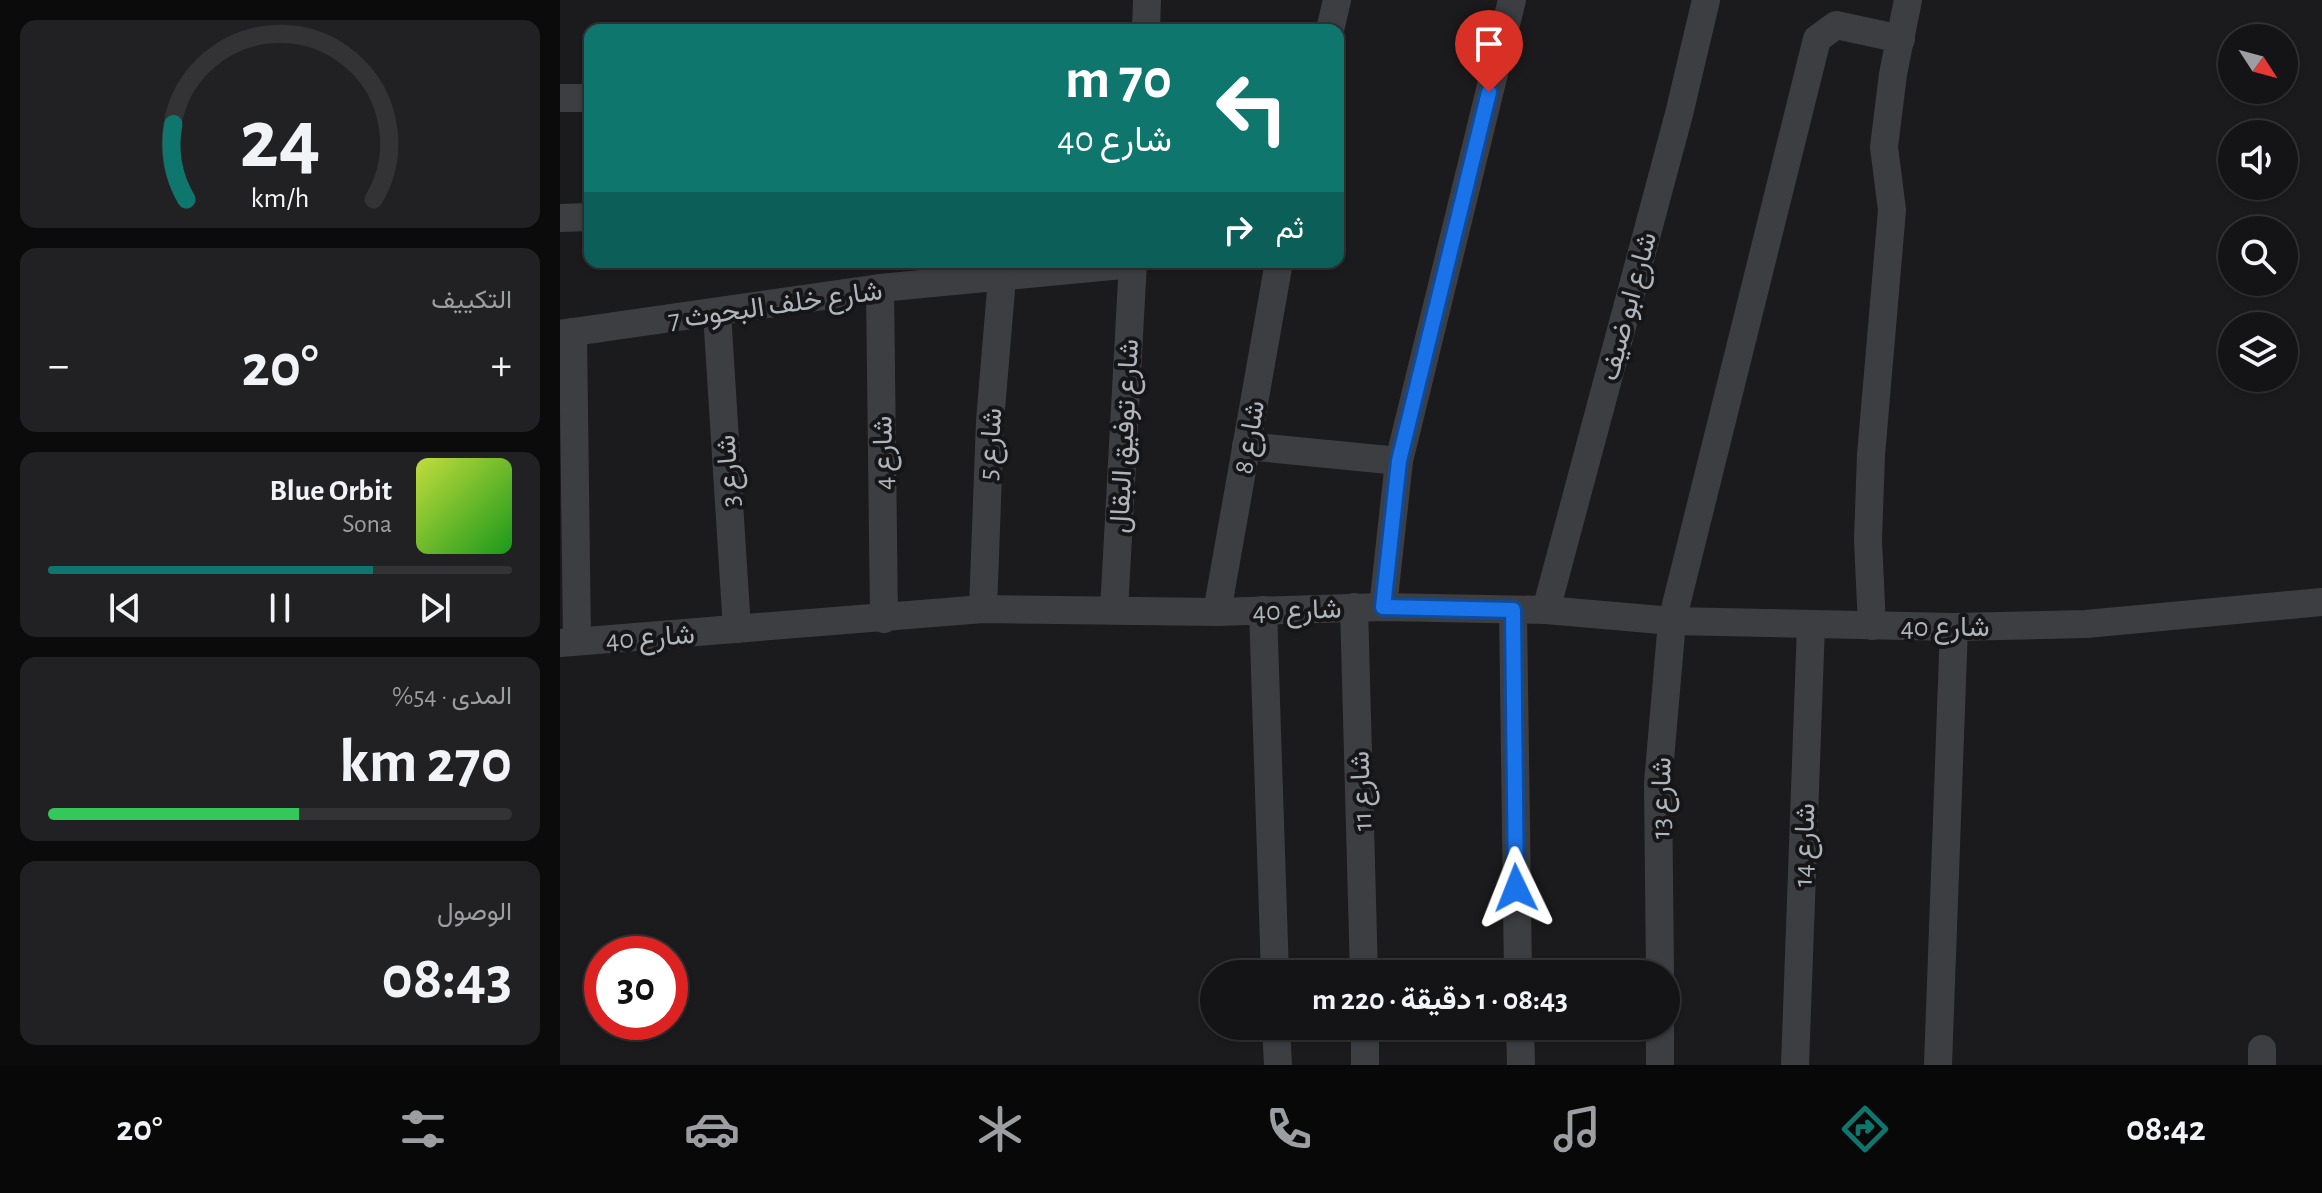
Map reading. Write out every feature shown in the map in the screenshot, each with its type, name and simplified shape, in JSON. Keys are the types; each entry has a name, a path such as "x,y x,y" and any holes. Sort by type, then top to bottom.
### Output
{"street":[{"path":"1146,24 1147,0"},
{"path":"1331,24 1337,0"},
{"path":"1383,607 1399,461 1512,0"},
{"name":"شارع ابو ضيف","path":"1546,610 1679,114 1706,0"},
{"path":"1872,626 1868,540 1871,455 1892,210 1884,147 1908,0"},
{"name":"شارع 13","path":"1660,960 1658,783 1672,621 1817,39 1836,25 1901,39"},
{"path":"560,98 584,98"},
{"path":"560,218 584,217"},
{"name":"شارع خلف البحوث 7","path":"566,333 880,288 1089,268"},
{"name":"شارع توفيق البقال","path":"1114,610 1133,268"},
{"name":"شارع 8","path":"1217,612 1278,268"},
{"name":"شارع 5","path":"983,609 990,421 1002,278"},
{"name":"شارع 4","path":"880,288 884,619"},
{"name":"شارع 3","path":"717,313 737,629"},
{"path":"566,333 569,642"},
{"path":"1246,446 1399,461"},
{"name":"شارع 40","path":"569,642 983,609 1217,612 1383,607 1546,610 1672,621 1954,627 2086,624 2322,602"},
{"name":"شارع 11","path":"1354,607 1364,960"},
{"path":"1263,610 1275,960"},
{"path":"1513,610 1518,960"},
{"name":"شارع 14","path":"1795,1065 1811,625"},
{"path":"1938,1065 1954,627"},
{"path":"1277,1040 1278,1065"},
{"path":"1365,1040 1365,1065"},
{"path":"1520,1040 1521,1065"},
{"path":"1660,1040 1660,1065"}],"route":[{"path":"1489,92 1399,461 1383,607 1513,610 1516,888"}]}
